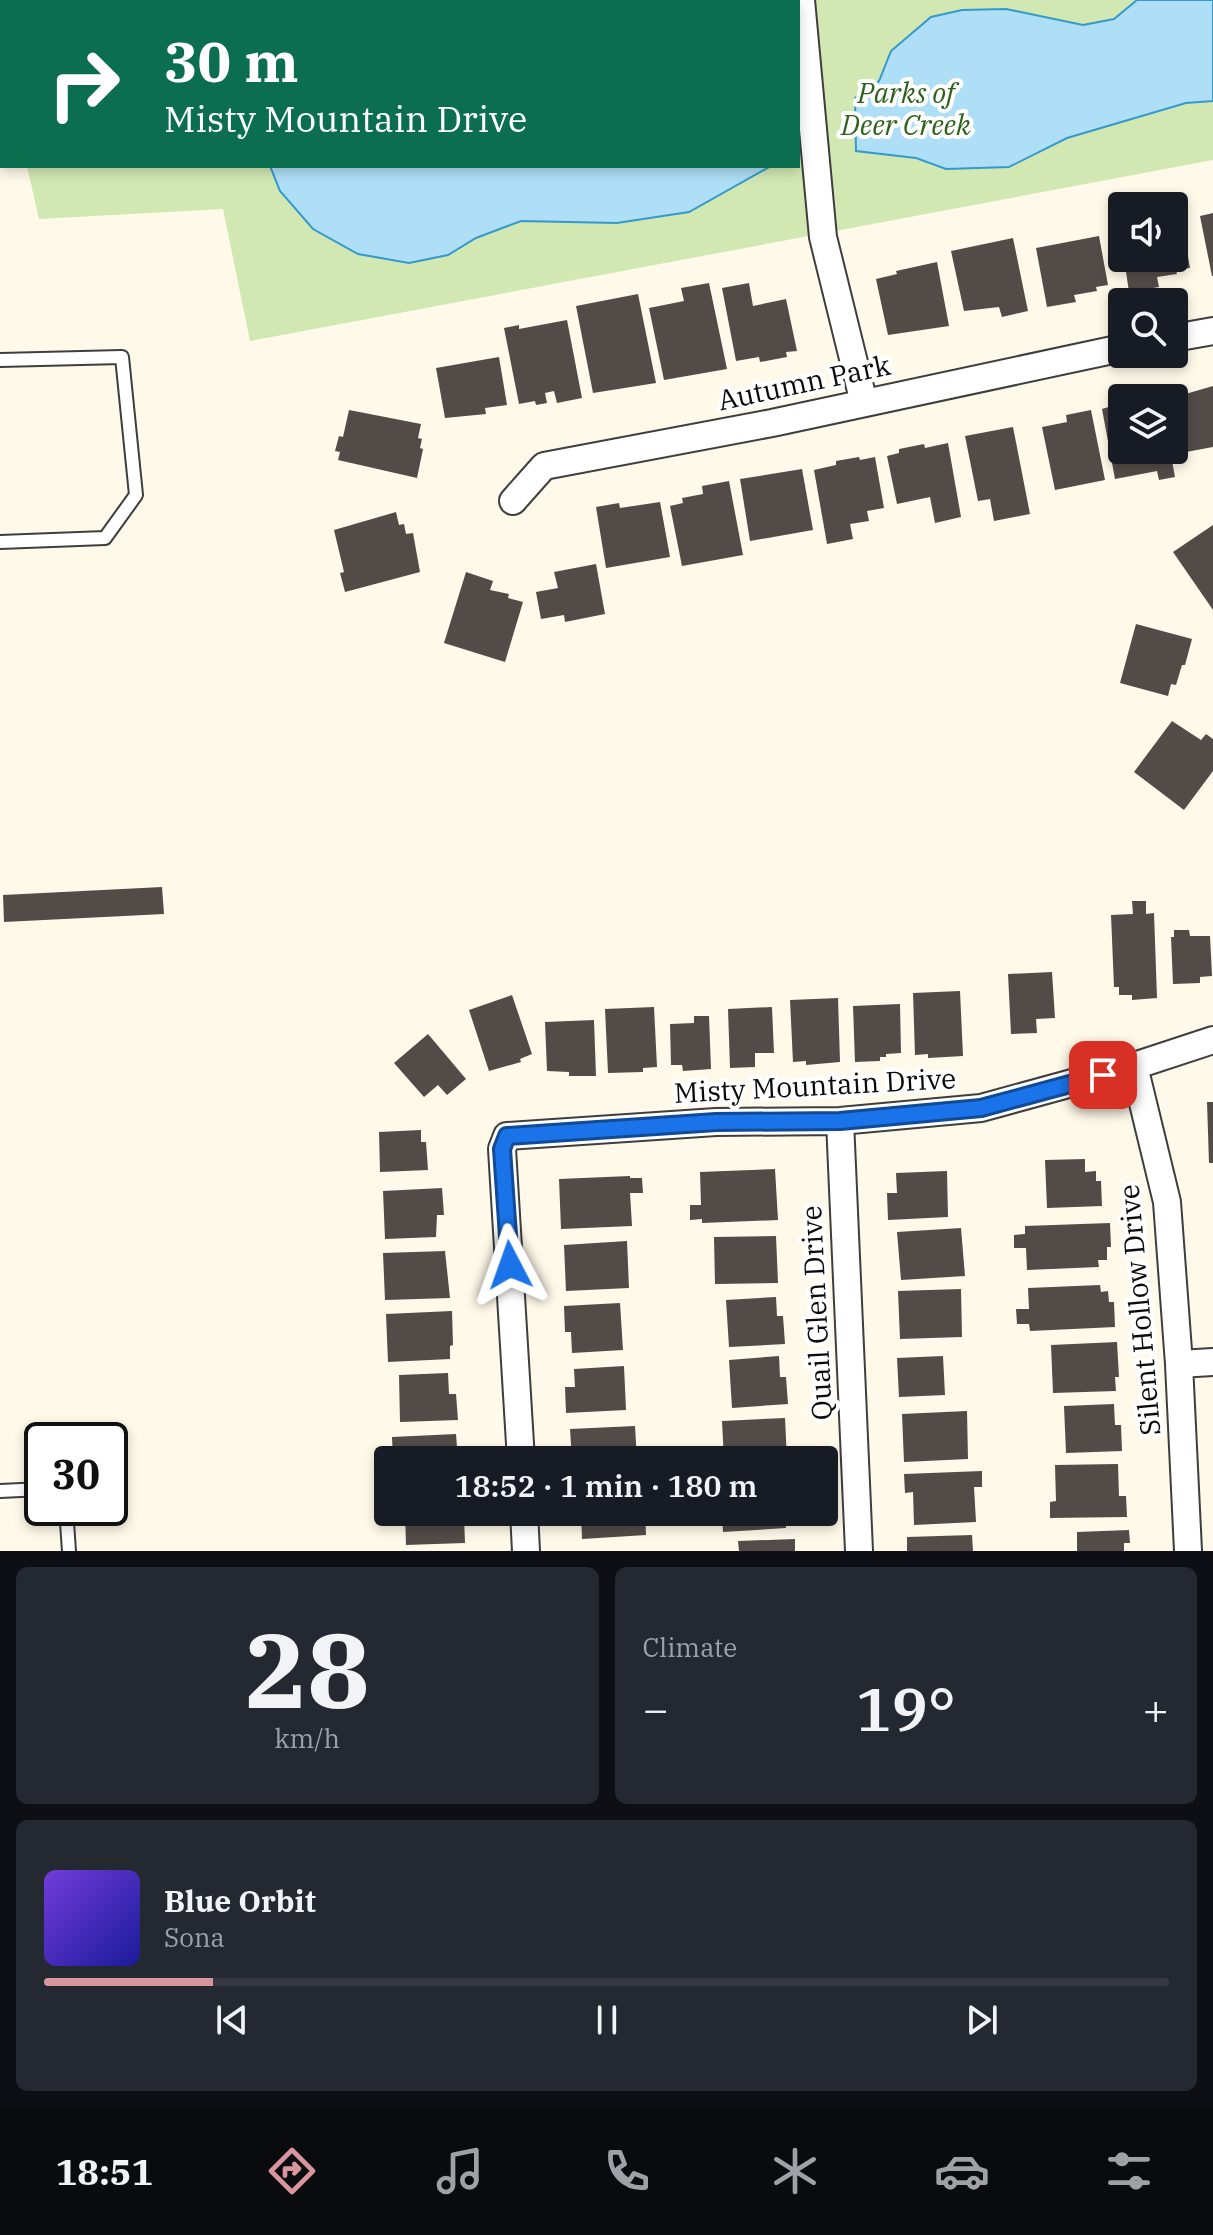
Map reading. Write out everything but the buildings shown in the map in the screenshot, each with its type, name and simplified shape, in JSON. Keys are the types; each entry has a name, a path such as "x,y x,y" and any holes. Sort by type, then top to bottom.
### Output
{"street":[{"path":"801,0 823,237 864,403"},
{"path":"1188,335 1213,331"},
{"name":"Autumn Park","path":"513,501 544,466 772,423 1108,351"},
{"name":"Misty Mountain Drive","path":"520,1446 502,1149 507,1136 716,1122 840,1121 981,1108 1134,1066 1213,1040"},
{"name":"Silent Hollow Drive","path":"1134,1066 1167,1202 1188,1551"},
{"name":"Quail Glen Drive","path":"840,1121 859,1551"},
{"path":"1179,1364 1213,1362"},
{"path":"525,1526 526,1551"}],"lane":[{"path":"0,360 122,357 136,495 105,538 0,542"},
{"path":"0,1491 24,1490"},
{"path":"67,1526 69,1551"}],"path":[{"path":"660,0 681,0"}],"green space":[{"name":"Parks of Deer Creek","path":"800,0 1213,0 1213,160 250,341 223,209 39,219 27,168 800,168"}],"water":[{"path":"1137,0 1213,0 1213,101 1186,103 1067,138 1009,167 946,169 916,158 856,151 855,98 879,81 891,51 931,17 962,10 1006,9 1083,25 1114,19"},
{"path":"271,168 767,168 689,212 617,223 521,221 476,238 448,255 409,263 358,254 313,229 280,191"}],"route":[{"path":"510,1265 502,1149 507,1136 716,1122 840,1121 981,1108 1103,1075"}]}
